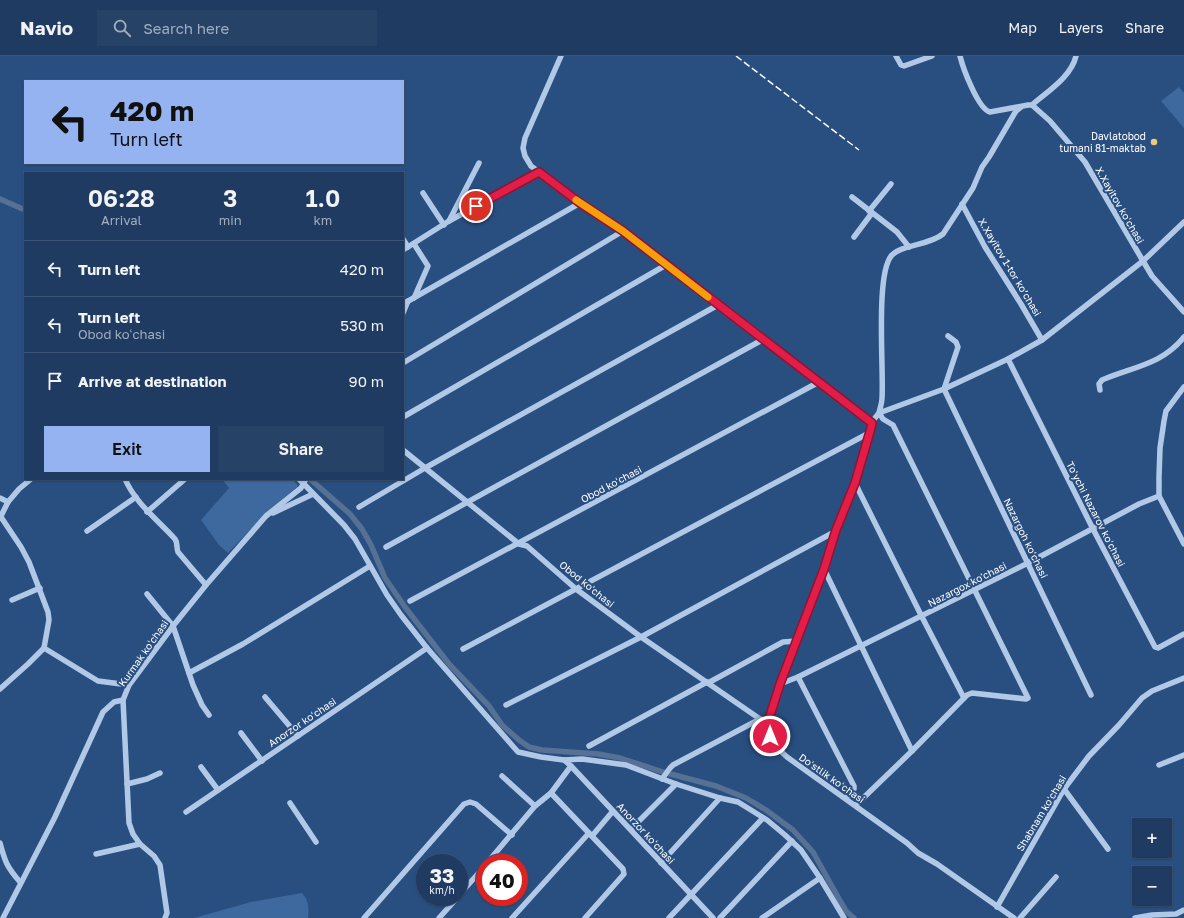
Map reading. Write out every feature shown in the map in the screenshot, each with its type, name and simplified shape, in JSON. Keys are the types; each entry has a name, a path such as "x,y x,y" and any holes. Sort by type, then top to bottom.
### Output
{"street":[{"path":"561,56 525,138 523,148 525,156 531,166 580,203 623,231 762,340 872,423"},
{"path":"896,56 901,65 904,66 932,56"},
{"path":"960,56 976,95 986,111 996,112 1032,105 1064,77 1070,70 1076,56"},
{"name":"X.Xayitov koʻchasi","path":"1032,105 1050,121 1085,162 1142,261 1152,276 1184,312"},
{"path":"768,722 780,684 824,569 836,530 855,483 872,423 879,413 882,399 882,295 888,264 892,255 909,247 936,239 943,234 973,188 982,167 1006,127 1021,106"},
{"path":"446,223 479,163"},
{"path":"406,248 446,223 539,172"},
{"path":"854,237 891,184"},
{"path":"423,193 446,223"},
{"path":"852,197 897,232 909,247"},
{"path":"405,303 580,203"},
{"name":"X.Xayitov 1-tor koʼchasi","path":"962,204 985,247 1042,340"},
{"path":"879,413 944,389 1008,359 1042,340 1142,261 1184,222"},
{"path":"404,362 623,231"},
{"path":"414,244 428,266 414,298"},
{"path":"404,416 666,265"},
{"path":"360,507 424,468 718,305"},
{"path":"944,389 958,346 956,342 948,336"},
{"path":"1100,390 1099,384 1102,380 1147,364 1172,350 1184,337"},
{"path":"386,548 762,340"},
{"name":"To'ychi Nazarov koʻchasi","path":"1008,359 1093,530 1155,647 1158,648 1184,634"},
{"name":"Obod koʻchasi","path":"410,602 819,382"},
{"path":"1184,387 1166,411 1160,448 1159,496 1184,544"},
{"name":"Nazargoh koʻchasi","path":"944,389 1091,695"},
{"path":"856,805 964,698 972,693 1028,698 893,425 883,419 879,413"},
{"path":"463,649 869,433"},
{"name":"Obod ko'chasi","path":"404,451 519,544 527,546 576,590 760,719 768,722"},
{"path":"0,689 44,648 49,620 48,612 40,588 21,547 0,517 8,502 19,489 30,480"},
{"path":"126,480 147,512 175,539 177,542 176,548 178,552 206,585"},
{"path":"147,512 184,480"},
{"path":"305,481 313,494 344,525 355,539 387,595 427,648 518,752 564,760 582,759 626,765 676,784 738,802 767,820 801,850 820,878 841,917"},
{"name":"Kurmak koʻchasi","path":"3,918 20,882 55,817 103,712 110,704 123,700 129,685 206,585 266,516 300,488 305,481"},
{"path":"855,483 964,698"},
{"path":"266,516 313,494"},
{"name":"Nazargox ko'chasi","path":"780,684 798,677 922,617 1093,530 1139,504 1159,496"},
{"path":"87,531 136,497"},
{"path":"0,498 8,502"},
{"path":"506,705 641,637 836,530"},
{"path":"189,673 243,644 370,566"},
{"path":"824,569 912,751"},
{"path":"12,600 40,588"},
{"path":"147,594 173,626 202,705 210,715"},
{"path":"589,746 784,642 797,641"},
{"path":"44,648 98,682 129,685"},
{"name":"Anorzor koʻchasi","path":"186,812 427,648"},
{"path":"798,677 854,786 854,789 846,798"},
{"name":"Shabnam koʻchasi","path":"997,907 1064,789 1089,756 1142,698 1152,691 1184,678"},
{"path":"264,697 298,736"},
{"path":"123,700 129,823 133,834 140,844 154,856 160,865 167,913 165,918"},
{"path":"662,779 670,768 760,719"},
{"name":"Doʻstlik koʻchasi","path":"768,722 770,736 775,746 787,757 856,805 918,853 937,864 1010,917"},
{"path":"241,733 262,761"},
{"path":"1159,765 1184,754"},
{"name":"Anorzor koʻchasi","path":"564,760 631,829 713,918"},
{"path":"495,854 536,806 551,793 571,766"},
{"path":"201,767 218,790"},
{"path":"127,784 147,779 160,773"},
{"path":"502,776 536,806"},
{"path":"631,829 676,784"},
{"path":"1064,789 1108,849"},
{"path":"551,793 591,834 624,872 624,874 585,918"},
{"path":"661,863 720,798"},
{"path":"364,918 464,804 470,802 476,804 512,835"},
{"path":"290,803 316,842"},
{"path":"512,918 613,811"},
{"path":"669,918 763,818"},
{"path":"720,918 792,842"},
{"path":"96,854 140,844"},
{"path":"0,845 8,869 20,882"},
{"path":"468,885 476,876"},
{"path":"1020,918 1056,876"},
{"path":"762,918 820,878"},
{"path":"439,918 449,906"},
{"path":"1135,918 1152,915 1176,914 1184,910"}],"shaded area":[{"path":"1179,87 1184,93 1184,128 1161,101"},
{"path":"223,480 294,480 298,486 266,513 228,553 219,545 201,520 229,488"},
{"path":"302,893 308,905 308,918 194,918 251,902"}],"waterway":[{"path":"0,199 24,210"},
{"path":"311,480 350,514 362,529 371,545 385,578 405,607 449,664 489,706 502,725 519,740 529,747 542,750 598,754 620,758 663,772 716,786 746,798 766,810 793,830 813,852 846,911 854,918"}],"railway":[{"path":"736,56 859,150"}],"slow traffic":[{"path":"576,200 623,231 708,297"}],"place":[{"name":"Davlatobod tumani 81-maktab","path":"1154,142"}],"route":[{"path":"476,206 539,172 580,203 623,231 762,340 872,423 855,483 836,530 824,569 780,684 768,722 770,736"}]}
